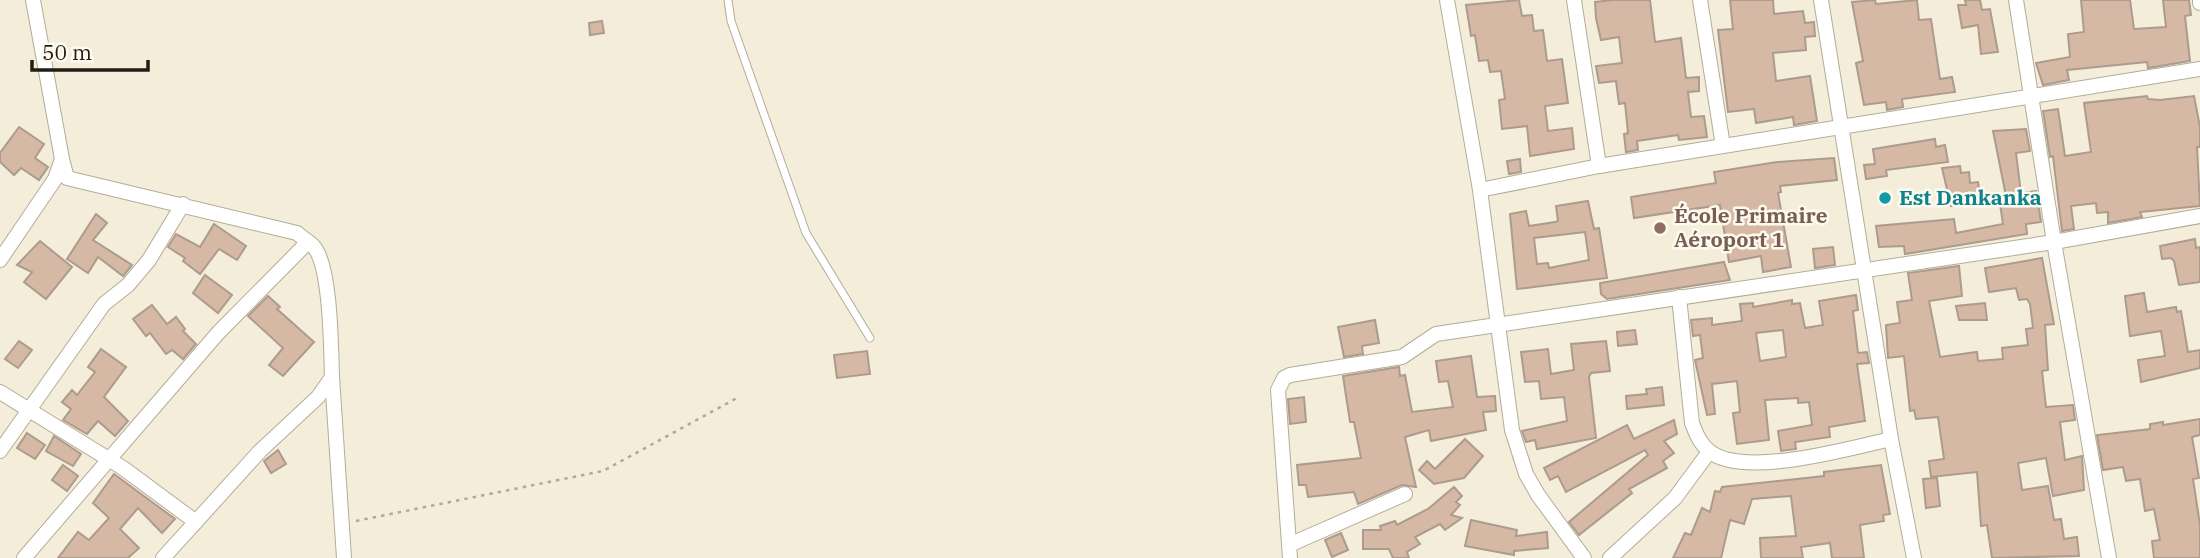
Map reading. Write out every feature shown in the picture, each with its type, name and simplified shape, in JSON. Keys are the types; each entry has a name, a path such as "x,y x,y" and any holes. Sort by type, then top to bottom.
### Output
{"street":[{"path":"33,0 67,178 297,233 308,242 322,261 344,558"},
{"path":"1447,0 1480,190 1500,324 1512,430 1526,474 1584,558"},
{"path":"1574,0 1599,166"},
{"path":"1700,0 1723,146"},
{"path":"1821,0 1891,439 1914,558"},
{"path":"2016,0 2054,242 2109,558"},
{"path":"1480,190 1599,166 2200,69"},
{"path":"0,260 55,179 62,159"},
{"path":"0,451 104,304 128,285 149,260 183,204"},
{"path":"1405,494 1289,552 1278,396 1284,378 1402,357 1436,334 2054,242 2200,216"},
{"path":"24,558 218,333 308,242"},
{"path":"1679,297 1692,424 1697,437 1709,452 1759,464 1891,439"},
{"path":"163,558 332,377"},
{"path":"0,392 26,411 123,468 196,522"},
{"path":"1610,558 1675,498 1709,452"}],"lane":[{"path":"728,0 731,21 806,233 870,338"}],"path":[{"path":"342,524 603,471 737,398"}],"building":[{"path":"1519,0 1522,16 1532,15 1534,31 1543,30 1547,61 1562,59 1568,103 1545,106 1548,131 1572,128 1574,149 1530,156 1527,126 1502,129 1499,100 1505,99 1501,71 1490,72 1488,60 1479,61 1475,35 1471,36 1466,5"},
{"path":"1650,0 1655,42 1681,38 1686,78 1699,77 1699,91 1688,92 1691,117 1704,116 1707,137 1679,140 1678,135 1637,141 1638,150 1626,152 1624,134 1628,133 1625,103 1619,104 1616,81 1599,83 1596,66 1622,63 1619,37 1601,40 1596,18 1595,2"},
{"path":"1730,0 1773,0 1774,14 1803,11 1805,23 1814,22 1815,36 1805,37 1806,50 1773,53 1776,81 1810,76 1817,121 1794,125 1793,117 1756,123 1754,109 1728,112 1718,30 1733,29"},
{"path":"1875,0 1876,4 1917,0 1919,20 1931,19 1940,79 1952,77 1955,92 1902,99 1903,107 1887,110 1886,102 1864,105 1856,63 1863,61 1852,2"},
{"path":"1965,0 1980,0 1982,10 1990,9 1998,52 1981,54 1978,25 1962,28 1958,5 1966,5"},
{"path":"2081,0 2130,0 2134,29 2166,27 2163,0 2189,0 2191,15 2185,16 2190,61 2148,68 2147,62 2067,70 2069,80 2043,85 2036,63 2070,57 2068,34 2084,32"},
{"path":"602,21 604,33 590,35 589,23"},
{"path":"2147,96 2148,99 2160,100 2194,96 2200,127 2200,147 2197,147 2200,206 2140,212 2142,217 2108,223 2108,212 2097,213 2096,203 2071,206 2074,229 2062,231 2053,156 2050,157 2043,111 2058,109 2065,156 2091,152 2084,103"},
{"path":"19,127 44,144 35,158 48,167 39,180 21,168 14,175 0,162 0,153"},
{"path":"2026,129 2030,151 2016,153 2021,193 2036,191 2041,222 2026,224 2027,234 1905,254 1904,246 1879,247 1876,226 1954,219 1956,233 2003,224 1999,197 2006,196 1993,131"},
{"path":"1935,139 1936,147 1945,145 1948,162 1886,170 1887,176 1866,179 1864,165 1875,164 1873,149"},
{"path":"1834,158 1837,180 1780,186 1781,192 1778,193 1791,267 1763,272 1761,256 1729,262 1720,205 1634,218 1631,197 1716,183 1714,172 1777,162"},
{"path":"1520,159 1521,172 1509,174 1507,161"},
{"path":"1960,166 1961,173 1969,172 1970,183 1978,182 1981,201 1951,206 1942,168"},
{"path":"1588,201 1594,229 1599,228 1607,278 1517,289 1510,214 1526,211 1529,226 1555,222 1558,221 1556,206","holes":["1585,232 1589,260 1549,268 1548,263 1537,264 1534,238"]},
{"path":"96,214 107,223 93,240 132,265 123,276 98,257 88,273 67,259"},
{"path":"214,224 246,246 237,260 219,249 200,274 183,261 185,258 168,247 176,234 200,247"},
{"path":"2195,239 2196,248 2200,247 2200,282 2179,285 2174,261 2171,258 2162,259 2160,246"},
{"path":"40,241 72,267 46,299 24,282 32,272 17,265"},
{"path":"1833,247 1835,265 1815,268 1813,249"},
{"path":"2042,258 2054,324 2045,325 2048,370 2042,371 2046,407 2073,405 2075,420 2060,422 2065,460 2082,456 2084,490 2053,496 2046,458 2018,463 2022,490 2048,486 2054,520 2061,519 2064,539 2077,537 2079,556 1992,558 1987,525 1981,526 1977,472 1931,477 1929,461 1944,459 1938,417 1916,419 1914,410 1910,411 1904,356 1888,358 1886,325 1900,323 1897,302 1912,300 1908,273 1959,266 1962,296 1929,301 1940,357 1977,352 1978,361 2003,359 2002,348 2028,345 2026,329 2033,328 2030,304 2027,299 2019,300 2016,288 1989,292 1985,268"},
{"path":"1724,262 1730,280 1607,299 1601,294 1600,283"},
{"path":"205,275 232,295 218,313 193,293"},
{"path":"2144,293 2147,312 2176,307 2177,312 2181,311 2188,352 2200,350 2200,368 2141,382 2138,360 2165,356 2161,331 2130,336 2125,296"},
{"path":"1856,295 1858,310 1853,311 1858,353 1867,352 1869,363 1857,364 1865,421 1829,427 1830,437 1795,442 1796,449 1781,451 1778,431 1812,425 1809,402 1798,403 1798,398 1765,400 1769,440 1737,444 1733,413 1740,412 1737,381 1712,384 1715,414 1707,415 1695,360 1703,358 1700,335 1693,336 1691,320 1712,318 1712,325 1742,321 1740,304 1753,303 1753,307 1792,300 1792,304 1800,303 1805,328 1823,325 1819,301","holes":["1783,330 1786,357 1760,361 1756,333"]},
{"path":"268,296 280,307 277,309 314,342 283,376 269,365 283,348 248,316"},
{"path":"1985,303 1987,320 1959,320 1956,306"},
{"path":"152,305 167,324 176,317 185,329 183,331 196,344 183,359 172,350 166,354 150,333 146,336 133,319"},
{"path":"1375,320 1379,343 1362,346 1363,354 1344,357 1338,327"},
{"path":"1635,330 1637,344 1618,346 1617,332"},
{"path":"19,341 32,350 18,368 5,359"},
{"path":"1606,341 1610,371 1591,373 1589,377 1596,438 1537,449 1535,440 1526,442 1522,431 1567,421 1564,397 1541,399 1539,381 1525,382 1521,352 1548,349 1551,374 1574,370 1571,344"},
{"path":"101,349 126,367 104,397 128,421 115,436 98,421 87,434 63,420 71,409 62,402 72,390 77,395 95,372 88,367"},
{"path":"867,351 870,374 837,378 834,355"},
{"path":"1471,356 1477,397 1495,396 1496,411 1483,412 1486,430 1431,441 1429,430 1405,437 1416,487 1402,485 1358,504 1354,492 1308,497 1306,485 1299,485 1297,465 1361,458 1354,422 1350,422 1343,376 1399,367 1400,376 1405,375 1412,412 1453,407 1448,381 1439,382 1436,361"},
{"path":"1662,387 1664,405 1627,409 1626,396 1647,394 1646,389"},
{"path":"1304,397 1306,422 1290,424 1288,399"},
{"path":"2200,419 2200,435 2192,437 2199,478 2193,479 2200,525 2200,558 2154,558 2152,541 2160,540 2154,509 2145,511 2140,479 2126,481 2123,467 2103,470 2097,435 2150,429 2150,424 2163,422 2163,425"},
{"path":"1674,420 1677,434 1664,441 1674,453 1663,461 1667,468 1629,489 1632,493 1579,535 1569,522 1648,455 1645,450 1566,492 1558,476 1550,480 1544,468 1627,425 1634,439"},
{"path":"27,433 45,445 35,459 17,448"},
{"path":"54,436 81,454 73,466 46,451"},
{"path":"1465,439 1483,456 1464,478 1434,484 1419,470 1427,461 1435,469"},
{"path":"278,450 286,464 271,473 264,461"},
{"path":"63,465 78,476 67,491 52,480"},
{"path":"1881,465 1890,514 1883,515 1884,521 1860,525 1864,558 1832,558 1830,543 1801,547 1803,558 1761,558 1760,538 1796,536 1791,496 1752,499 1744,524 1730,520 1721,558 1673,558 1685,533 1691,535 1702,508 1710,512 1715,491 1720,492 1722,487 1824,476 1824,472"},
{"path":"114,474 175,519 162,533 138,508 120,529 139,548 128,558 58,558 78,532 89,540 109,518 93,503"},
{"path":"1937,478 1940,506 1926,508 1923,479"},
{"path":"1454,487 1462,496 1456,502 1460,505 1451,515 1462,518 1445,530 1440,524 1415,537 1420,544 1407,552 1409,558 1393,558 1389,549 1363,549 1363,530 1381,530 1380,526 1395,521 1397,525 1428,509"},
{"path":"1471,520 1517,530 1516,536 1547,532 1548,548 1514,551 1514,555 1465,546"},
{"path":"1341,533 1348,550 1332,557 1325,540"}],"place":[{"name":"Est Dankanka","path":"1885,198"},
{"name":"École Primaire Aéroport 1","path":"1660,228"}]}
